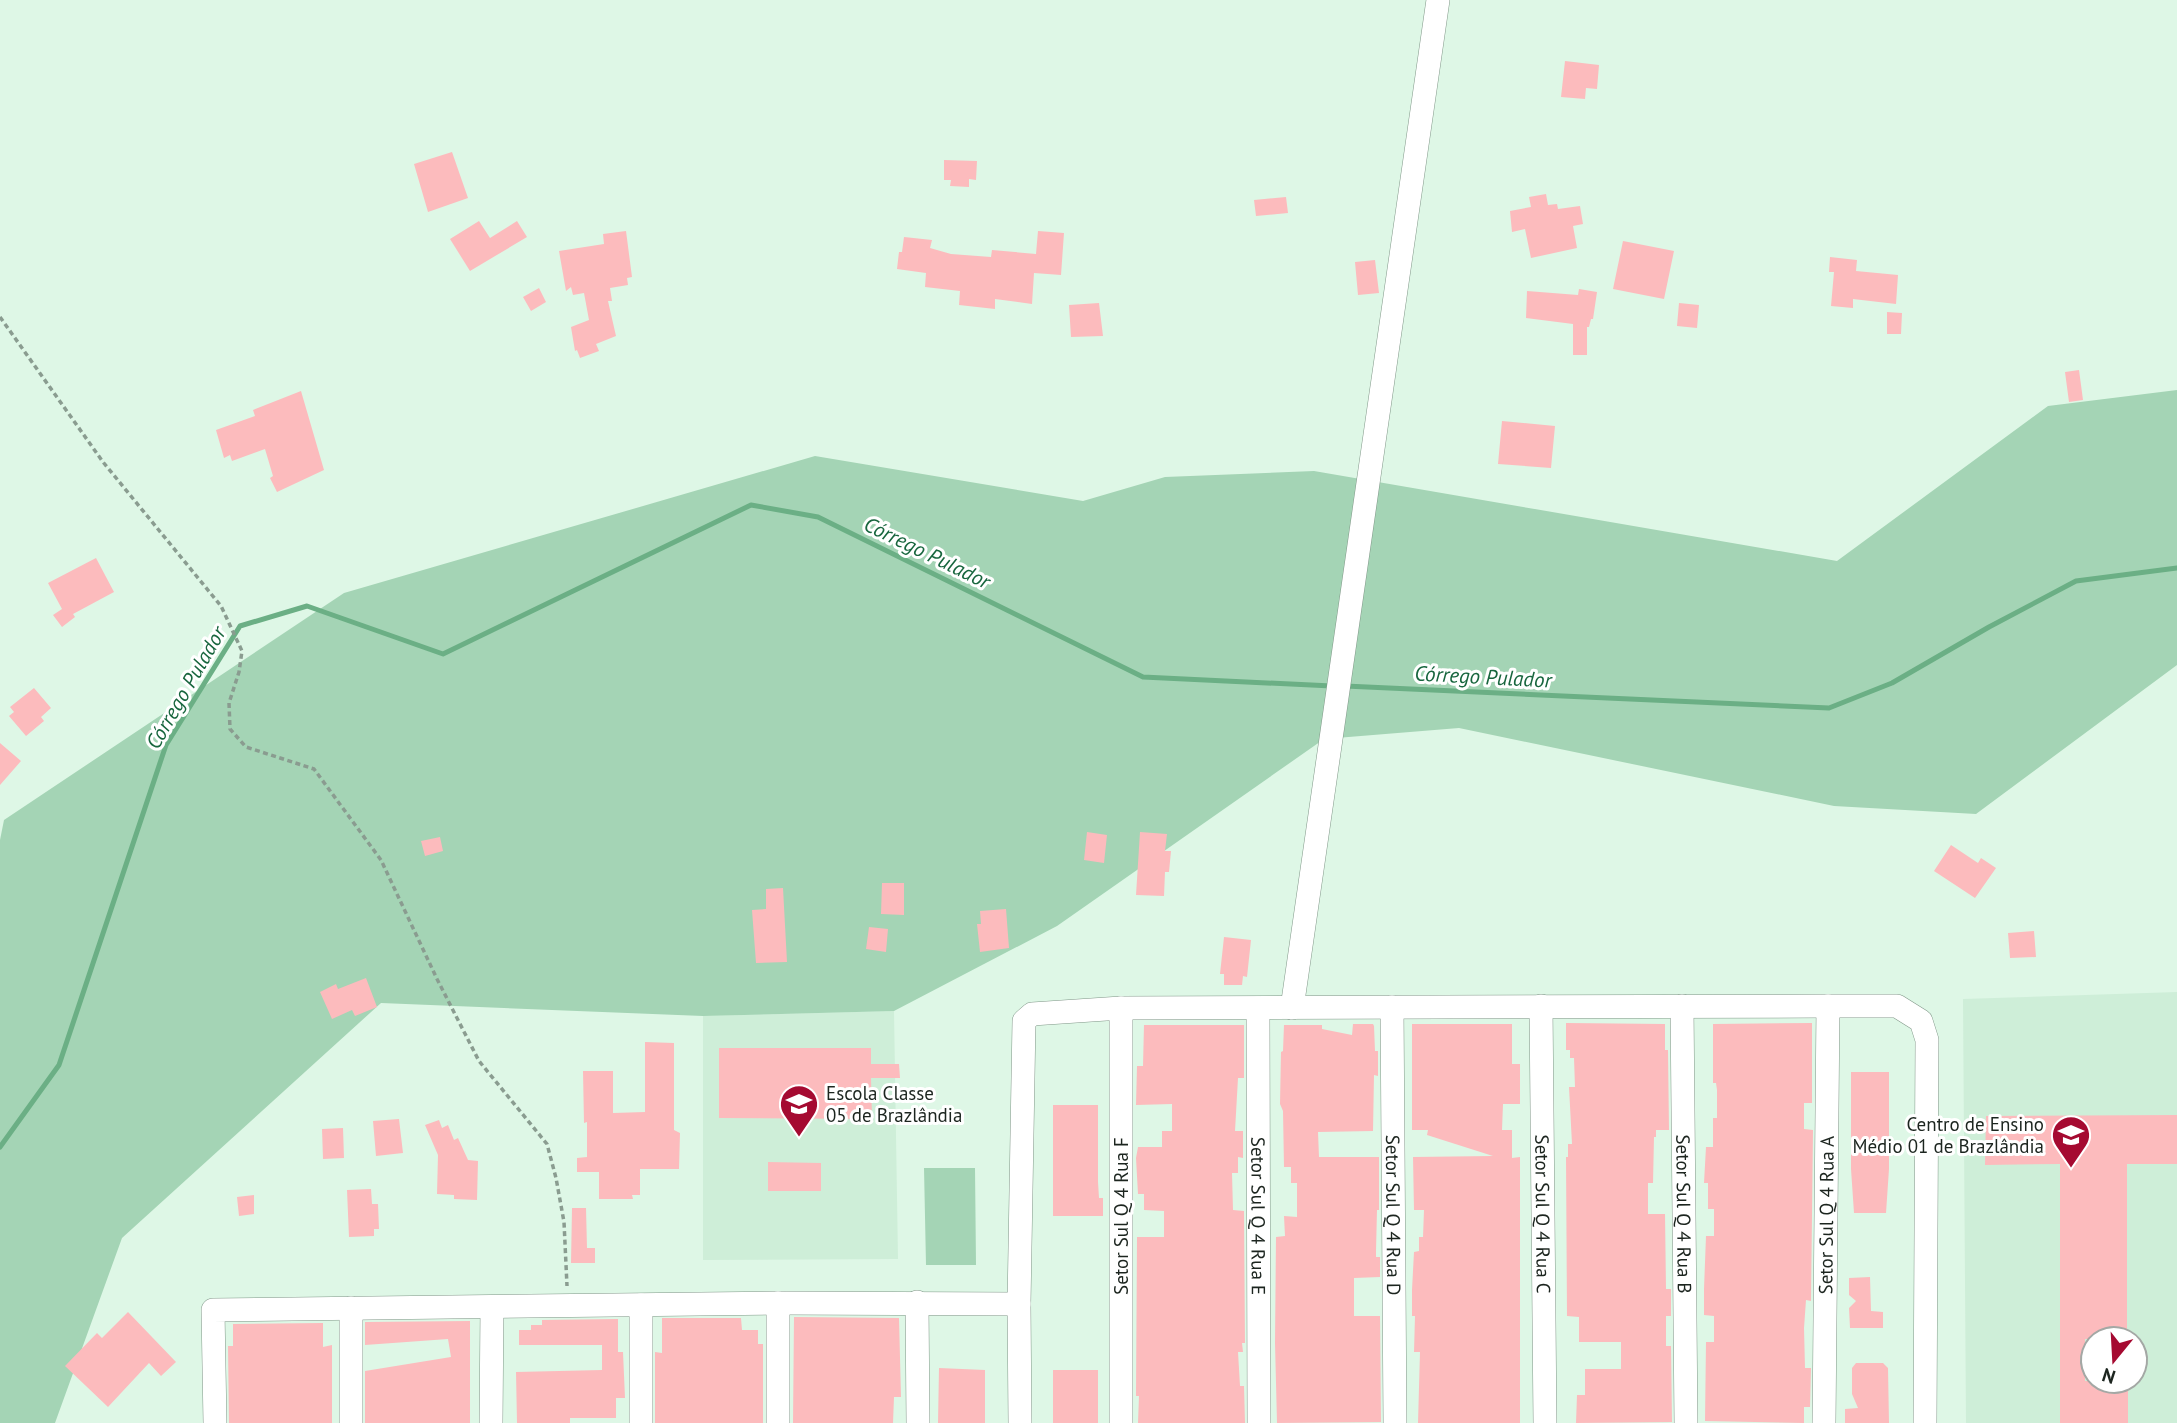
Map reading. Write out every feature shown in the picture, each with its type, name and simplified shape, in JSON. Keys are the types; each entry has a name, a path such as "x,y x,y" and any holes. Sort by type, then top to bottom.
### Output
{"street":[{"path":"1292,1008 1438,0"},
{"name":"Setor Sul Q 4 Rua C","path":"1541,1006 1545,1423"},
{"name":"Setor Sul Q 4 Rua B","path":"1682,1006 1686,1423"},
{"name":"Setor Sul Q 4 Rua A","path":"1824,1423 1828,1006"},
{"path":"1020,1423 1019,1304 1024,1021 1032,1014 1121,1008 1896,1006 1921,1021 1927,1040 1925,1423"},
{"name":"Setor Sul Q 4 Rua D","path":"1392,1007 1395,1423"},
{"name":"Setor Sul Q 4 Rua F","path":"1121,1008 1121,1423"},
{"name":"Setor Sul Q 4 Rua E","path":"1258,1008 1259,1423"},
{"path":"917,1302 918,1423"},
{"path":"215,1423 214,1310 778,1303 1019,1304"},
{"path":"778,1303 778,1423"},
{"path":"641,1305 641,1423"},
{"path":"491,1423 492,1307"},
{"path":"351,1308 351,1423"}],"path":[{"path":"0,317 103,462 221,606 242,651 239,672 229,703 230,729 246,747 314,769 321,778 381,860 479,1061 547,1144 564,1222 568,1306"}],"shaded area":[{"path":"2177,390 2177,665 1976,814 1834,806 1459,728 1324,739 1057,926 894,1011 703,1016 381,1003 122,1238 55,1423 0,1423 0,840 4,820 344,593 815,456 1083,501 1165,477 1314,471 1837,561 2048,406"},
{"name":"Centro de Ensino Médio 01 de Brazlândia","path":"2177,992 2177,1423 1966,1423 1963,999"},
{"name":"Escola Classe 05 de Brazlândia","path":"894,1011 898,1259 703,1260 703,1016"},
{"path":"924,1168 975,1168 976,1265 926,1265"}],"building":[{"path":"1565,61 1599,65 1597,89 1586,88 1585,99 1561,97"},
{"path":"452,152 468,198 428,212 414,164"},
{"path":"944,160 977,161 976,180 969,179 969,187 950,186 951,180 944,180"},
{"path":"1546,194 1548,205 1557,204 1558,209 1580,206 1583,224 1573,226 1577,248 1531,258 1525,229 1512,232 1510,211 1531,207 1529,197"},
{"path":"1286,197 1288,213 1256,216 1254,200"},
{"path":"479,221 490,238 517,221 527,237 470,271 450,239"},
{"path":"626,231 632,277 627,278 628,285 610,288 612,301 608,301 616,336 596,344 599,351 580,358 577,350 575,351 571,327 589,320 584,293 573,295 571,287 566,291 559,251 604,244 603,234"},
{"path":"1038,231 1064,233 1061,275 1034,273 1032,304 995,299 995,309 959,305 960,291 925,287 926,273 897,269 904,237 932,240 930,248 951,254 991,257 992,250 1036,254"},
{"path":"1623,241 1674,251 1664,299 1613,289"},
{"path":"1830,257 1857,260 1856,271 1898,275 1896,304 1853,299 1853,308 1831,306 1834,272 1829,272"},
{"path":"1375,260 1379,293 1358,295 1355,262"},
{"path":"539,288 546,302 531,311 523,297"},
{"path":"1579,289 1597,292 1593,319 1587,327 1587,355 1573,355 1573,324 1526,318 1527,291 1578,295"},
{"path":"1099,303 1103,336 1071,337 1069,305"},
{"path":"1679,303 1699,305 1697,328 1677,326"},
{"path":"1887,312 1902,313 1901,334 1887,334"},
{"path":"2079,370 2083,400 2069,402 2065,372"},
{"path":"301,391 324,470 277,492 270,478 273,476 265,449 232,461 230,455 224,458 216,430 255,416 253,410"},
{"path":"1502,421 1555,426 1551,468 1498,464"},
{"path":"96,558 114,592 73,614 75,617 62,627 53,615 62,609 48,583"},
{"path":"34,688 51,708 41,717 44,721 26,736 9,716 14,712 10,707"},
{"path":"0,743 21,761 0,785"},
{"path":"1087,832 1107,835 1104,863 1084,860"},
{"path":"1140,832 1167,834 1165,851 1171,851 1169,872 1165,872 1164,896 1136,895"},
{"path":"440,837 443,851 425,856 421,841"},
{"path":"1951,845 1978,863 1981,858 1996,868 1975,898 1934,871"},
{"path":"882,883 904,883 904,915 881,914"},
{"path":"783,888 787,962 756,963 752,910 766,909 766,889"},
{"path":"1006,909 1009,948 980,952 977,924 981,924 980,911"},
{"path":"869,927 888,929 886,952 866,949"},
{"path":"2034,931 2036,957 2010,958 2008,933"},
{"path":"1224,937 1251,940 1247,977 1243,976 1242,985 1224,985 1224,974 1220,974"},
{"path":"366,978 377,1007 355,1016 352,1010 332,1019 320,992 336,984 338,989"},
{"path":"1566,1023 1665,1024 1669,1130 1656,1130 1654,1137 1653,1183 1648,1183 1648,1214 1665,1214 1666,1289 1671,1289 1671,1316 1666,1316 1666,1346 1671,1346 1672,1422 1576,1423 1577,1395 1585,1395 1585,1369 1621,1369 1621,1342 1579,1342 1579,1317 1567,1316 1566,1157 1568,1144 1572,1144 1569,1087 1575,1087 1574,1058 1570,1058 1570,1050 1566,1050"},
{"path":"1812,1023 1812,1103 1804,1103 1804,1129 1813,1130 1811,1301 1806,1300 1804,1328 1805,1368 1811,1368 1810,1407 1804,1407 1804,1423 1705,1421 1706,1342 1714,1342 1714,1316 1704,1315 1706,1236 1714,1236 1714,1209 1708,1209 1708,1183 1704,1183 1706,1147 1713,1147 1713,1118 1717,1118 1717,1090 1716,1083 1713,1083 1713,1024"},
{"path":"1353,1024 1374,1026 1378,1076 1374,1075 1373,1131 1318,1132 1319,1157 1379,1157 1376,1257 1380,1257 1380,1277 1354,1278 1354,1316 1380,1316 1381,1422 1277,1423 1276,1237 1285,1236 1284,1216 1297,1217 1297,1183 1291,1183 1291,1167 1284,1167 1283,1111 1280,1104 1284,1025 1322,1025 1322,1029 1352,1035"},
{"path":"1412,1024 1512,1024 1512,1064 1520,1064 1520,1104 1503,1104 1502,1130 1512,1130 1512,1158 1520,1157 1520,1423 1418,1423 1420,1352 1414,1352 1415,1316 1412,1316 1412,1290 1414,1252 1419,1251 1419,1237 1423,1237 1424,1210 1414,1210 1413,1157 1493,1156 1427,1135 1428,1130 1412,1130"},
{"path":"1144,1025 1244,1025 1244,1078 1238,1078 1235,1131 1243,1131 1243,1158 1238,1157 1238,1173 1232,1173 1233,1210 1244,1211 1245,1343 1242,1343 1243,1352 1238,1352 1240,1386 1244,1386 1245,1423 1138,1423 1137,1237 1164,1237 1164,1211 1144,1210 1144,1194 1138,1194 1136,1158 1138,1147 1162,1147 1162,1131 1172,1131 1172,1104 1136,1105 1137,1066 1143,1066"},
{"path":"645,1042 674,1043 674,1130 680,1133 679,1169 640,1169 640,1195 632,1195 633,1199 599,1199 599,1172 577,1172 577,1158 587,1157 583,1071 613,1071 613,1113 645,1112"},
{"path":"719,1048 871,1048 871,1064 899,1064 900,1078 871,1078 872,1119 719,1118"},
{"path":"1851,1072 1889,1072 1886,1213 1854,1213"},
{"path":"1053,1105 1098,1105 1098,1182 1099,1198 1103,1198 1103,1216 1053,1216"},
{"path":"2177,1115 2177,1164 2127,1164 2127,1325 2079,1325 2079,1395 2128,1395 2128,1423 2060,1423 2060,1164 1985,1165 1986,1116"},
{"path":"399,1119 403,1153 376,1156 373,1121"},
{"path":"439,1120 442,1128 448,1125 454,1140 458,1138 468,1160 478,1161 477,1200 454,1199 454,1195 437,1194 438,1155 425,1125"},
{"path":"343,1128 344,1158 323,1159 322,1129"},
{"path":"768,1162 821,1163 821,1191 768,1191"},
{"path":"371,1189 372,1204 378,1204 379,1229 374,1229 374,1236 349,1237 347,1190"},
{"path":"254,1195 254,1214 239,1216 237,1197"},
{"path":"572,1208 586,1208 587,1248 595,1248 595,1263 571,1263"},
{"path":"1870,1277 1871,1311 1883,1312 1883,1328 1850,1328 1849,1308 1856,1301 1849,1295 1849,1278"},
{"path":"128,1312 176,1362 161,1376 149,1363 108,1407 65,1366 97,1333 102,1338"},
{"path":"794,1317 899,1318 901,1397 894,1397 893,1423 793,1423"},
{"path":"662,1318 741,1318 742,1330 758,1330 758,1344 763,1344 763,1423 655,1423 655,1352 662,1353"},
{"path":"618,1319 618,1352 623,1352 625,1398 616,1398 616,1418 570,1418 570,1423 517,1423 516,1372 602,1370 602,1345 519,1345 519,1330 531,1330 531,1325 542,1325 542,1320"},
{"path":"470,1321 470,1423 365,1423 365,1371 451,1357 448,1339 365,1345 365,1322"},
{"path":"323,1323 323,1347 332,1345 332,1423 229,1423 228,1346 233,1346 233,1324"},
{"path":"1856,1363 1883,1363 1888,1368 1889,1423 1845,1423 1845,1409 1858,1408 1852,1394 1852,1368"},
{"path":"939,1368 985,1370 985,1423 938,1423"},
{"path":"1053,1370 1098,1370 1098,1423 1053,1423"}],"waterway":[{"name":"Córrego Pulador","path":"0,1147 59,1065 166,745 240,626 307,606 443,654 751,505 818,517 1143,677 1332,686"},
{"name":"Córrego Pulador","path":"1345,686 1829,708 1892,683 2076,581 2177,568"}],"place":[{"name":"Escola Classe 05 de Brazlândia","path":"799,1138"},
{"name":"Centro de Ensino Médio 01 de Brazlândia","path":"2071,1169"}]}
